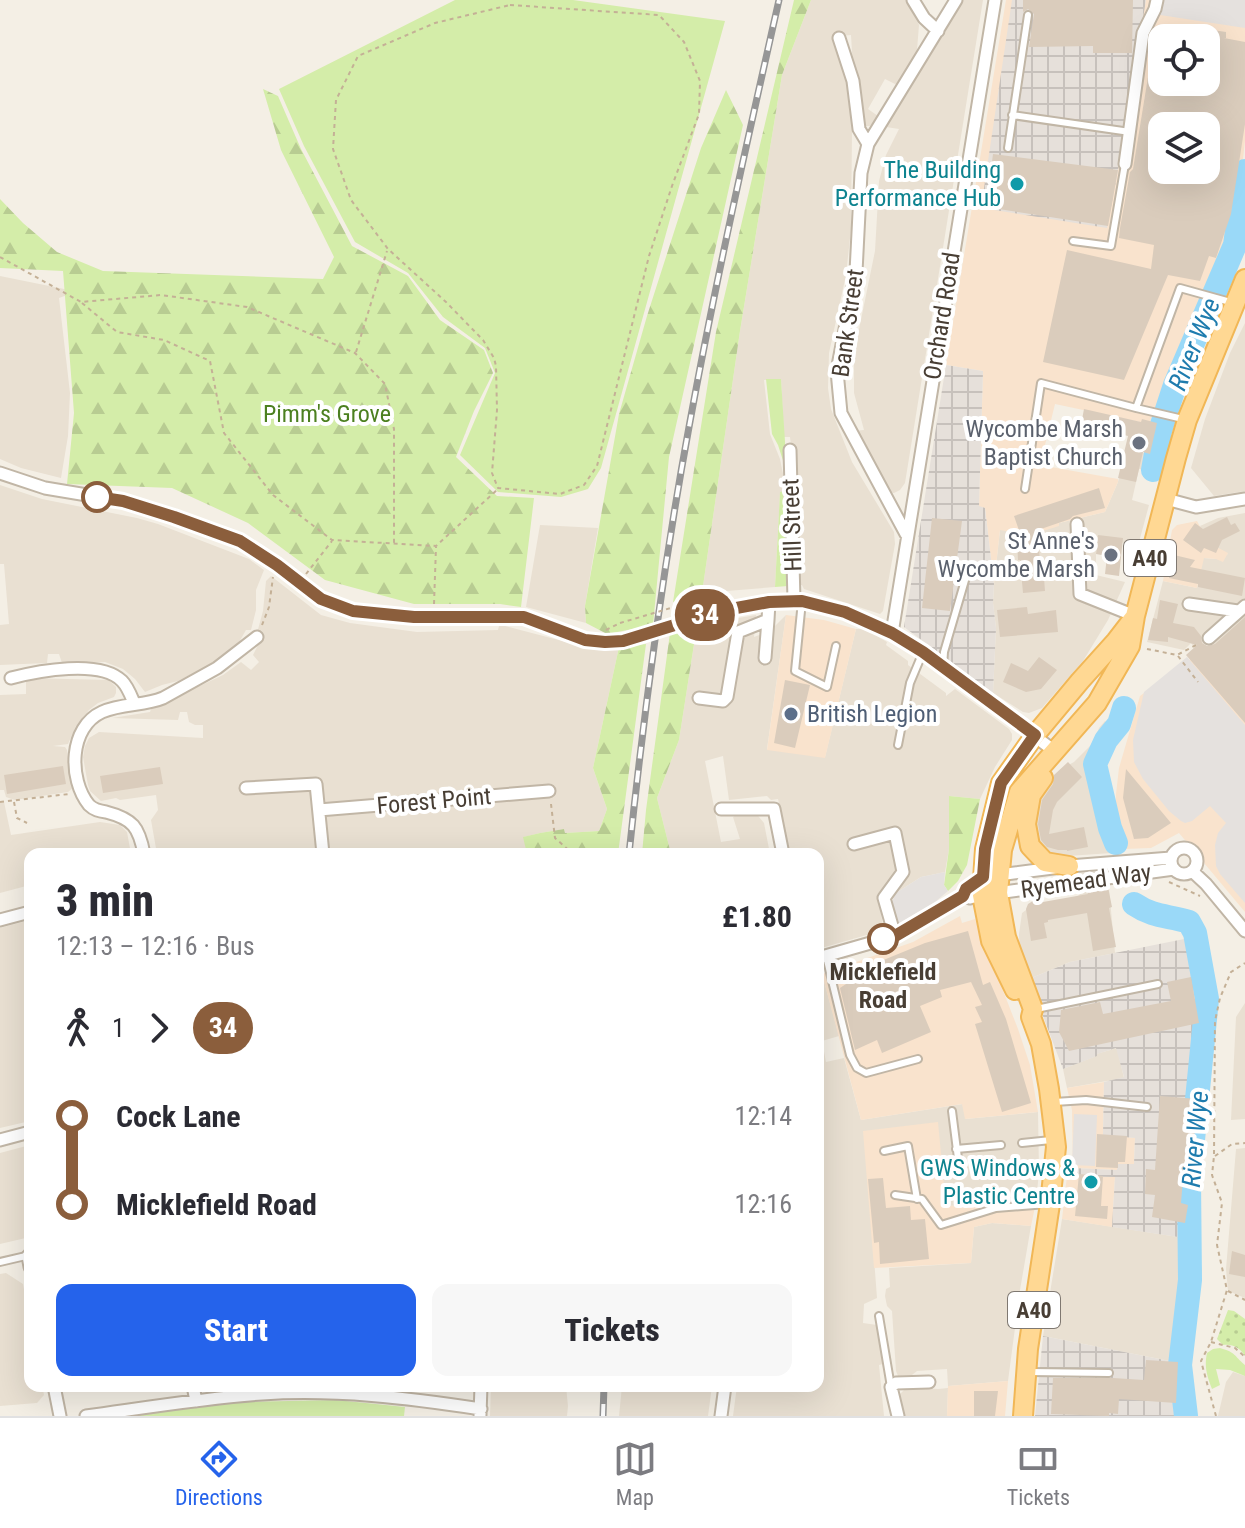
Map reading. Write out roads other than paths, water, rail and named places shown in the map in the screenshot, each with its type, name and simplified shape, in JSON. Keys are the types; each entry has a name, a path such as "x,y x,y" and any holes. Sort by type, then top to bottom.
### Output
{"main road":[{"name":"A40","path":"1047,745 1097,703 1130,646 1166,499 1180,419 1237,291"},
{"name":"A40","path":"1023,1416 1028,1349 1050,1204 1055,1140 1041,1044 1006,937 985,887 1002,850 1019,792 1080,681 1135,616"},
{"name":"A40","path":"1047,745 1130,646"},
{"path":"1047,745 1031,795 1026,824 1030,846 1045,862 1069,866"}],"street":[{"path":"913,0 924,18 938,31"},
{"name":"Bank Street","path":"906,535 841,413 837,371 856,272 861,173 868,144 956,0"},
{"name":"Orchard Road","path":"892,633 995,0"},
{"path":"1125,164 1143,33 1157,0"},
{"name":"Bank Street","path":"839,38 853,81 859,129 868,144"},
{"name":"Hill Street","path":"790,450 798,601"},
{"path":"0,473 45,488 123,501 240,541 321,599 353,611 414,617 524,617 585,640 605,642 623,641 720,611 769,602 798,601 845,612 892,633 923,652 1047,745"},
{"path":"1166,499 1196,507 1244,497"},
{"path":"1077,524 1080,594 1135,616"},
{"path":"765,658 769,602"},
{"path":"1189,604 1242,608"},
{"path":"1209,638 1242,608"},
{"path":"699,698 723,701 727,697 738,632 768,620"},
{"path":"143,848 133,823 118,815 94,809 82,793 75,755 84,727 101,712 134,703 154,702 195,681 257,637"},
{"path":"11,678 55,669 95,670 120,680 134,703"},
{"path":"246,788 316,784 322,848"},
{"name":"Forest Point","path":"319,810 549,791"},
{"path":"721,809 774,809 782,848"},
{"path":"854,844 895,833 903,872 884,898 895,936"},
{"name":"Ryemead Way","path":"985,887 1069,866 1173,864 1185,874 1192,871 1196,860 1194,853 1190,850 1175,851 1173,864"},
{"name":"Ryemead Way","path":"985,887 1173,864"},
{"name":"Ryemead Way","path":"1192,871 1245,931"},
{"path":"824,956 895,936 985,887"},
{"path":"0,920 24,914"},
{"path":"0,1140 24,1134"},
{"path":"898,1416 891,1387 896,1383 929,1382"},
{"path":"55,1392 60,1416"},
{"path":"194,1392 196,1401"},
{"path":"86,1416 196,1401 298,1392"},
{"path":"350,1392 480,1412 481,1392"},
{"path":"721,1416 724,1392"}],"lane":[{"path":"1008,148 1028,15"},
{"path":"1012,115 1130,132"},
{"path":"1073,241 1111,246 1125,164"},
{"path":"1136,408 1180,288 1201,293 1237,291"},
{"path":"1025,489 1041,383 1180,419"},
{"path":"943,667 944,652 968,570"},
{"path":"798,601 795,671 827,687 836,646"},
{"path":"898,745 910,683 923,652"},
{"path":"824,964 850,1055 857,1068 866,1073 918,1059"},
{"path":"1030,1012 1158,984"},
{"path":"1051,1102 1086,1100 1147,1107"},
{"path":"952,1111 960,1174"},
{"path":"1022,1143 1055,1140"},
{"path":"956,1149 1001,1145"},
{"path":"884,1151 908,1146 917,1199"},
{"path":"895,1195 922,1199 941,1225 996,1208 1050,1204"},
{"path":"0,1262 24,1260"},
{"path":"879,1316 891,1387"},
{"path":"1026,1372 1109,1373"}],"waterway":[{"name":"River Wye","path":"1153,470 1160,431 1175,385 1235,245 1245,171"},
{"name":"River Wye","path":"1116,843 1095,764 1106,740 1119,724 1124,708"},
{"name":"River Wye","path":"1134,904 1155,914 1189,922 1195,933 1207,999 1189,1180 1190,1280 1180,1365 1186,1416"}],"railway":[{"path":"630,848 655,640 680,480 720,266 779,0"},
{"path":"603,1416 604,1392"}],"place":[{"name":"The Building Performance Hub","path":"1017,184"},
{"name":"Wycombe Marsh Baptist Church","path":"1139,443"},
{"name":"St Anne's Wycombe Marsh","path":"1111,555"},
{"name":"British Legion","path":"791,714"},
{"name":"Micklefield Road","path":"883,939"},
{"name":"GWS Windows & Plastic Centre","path":"1091,1182"}],"park label":[{"name":"Pimm's Grove","path":"327,414"}]}
